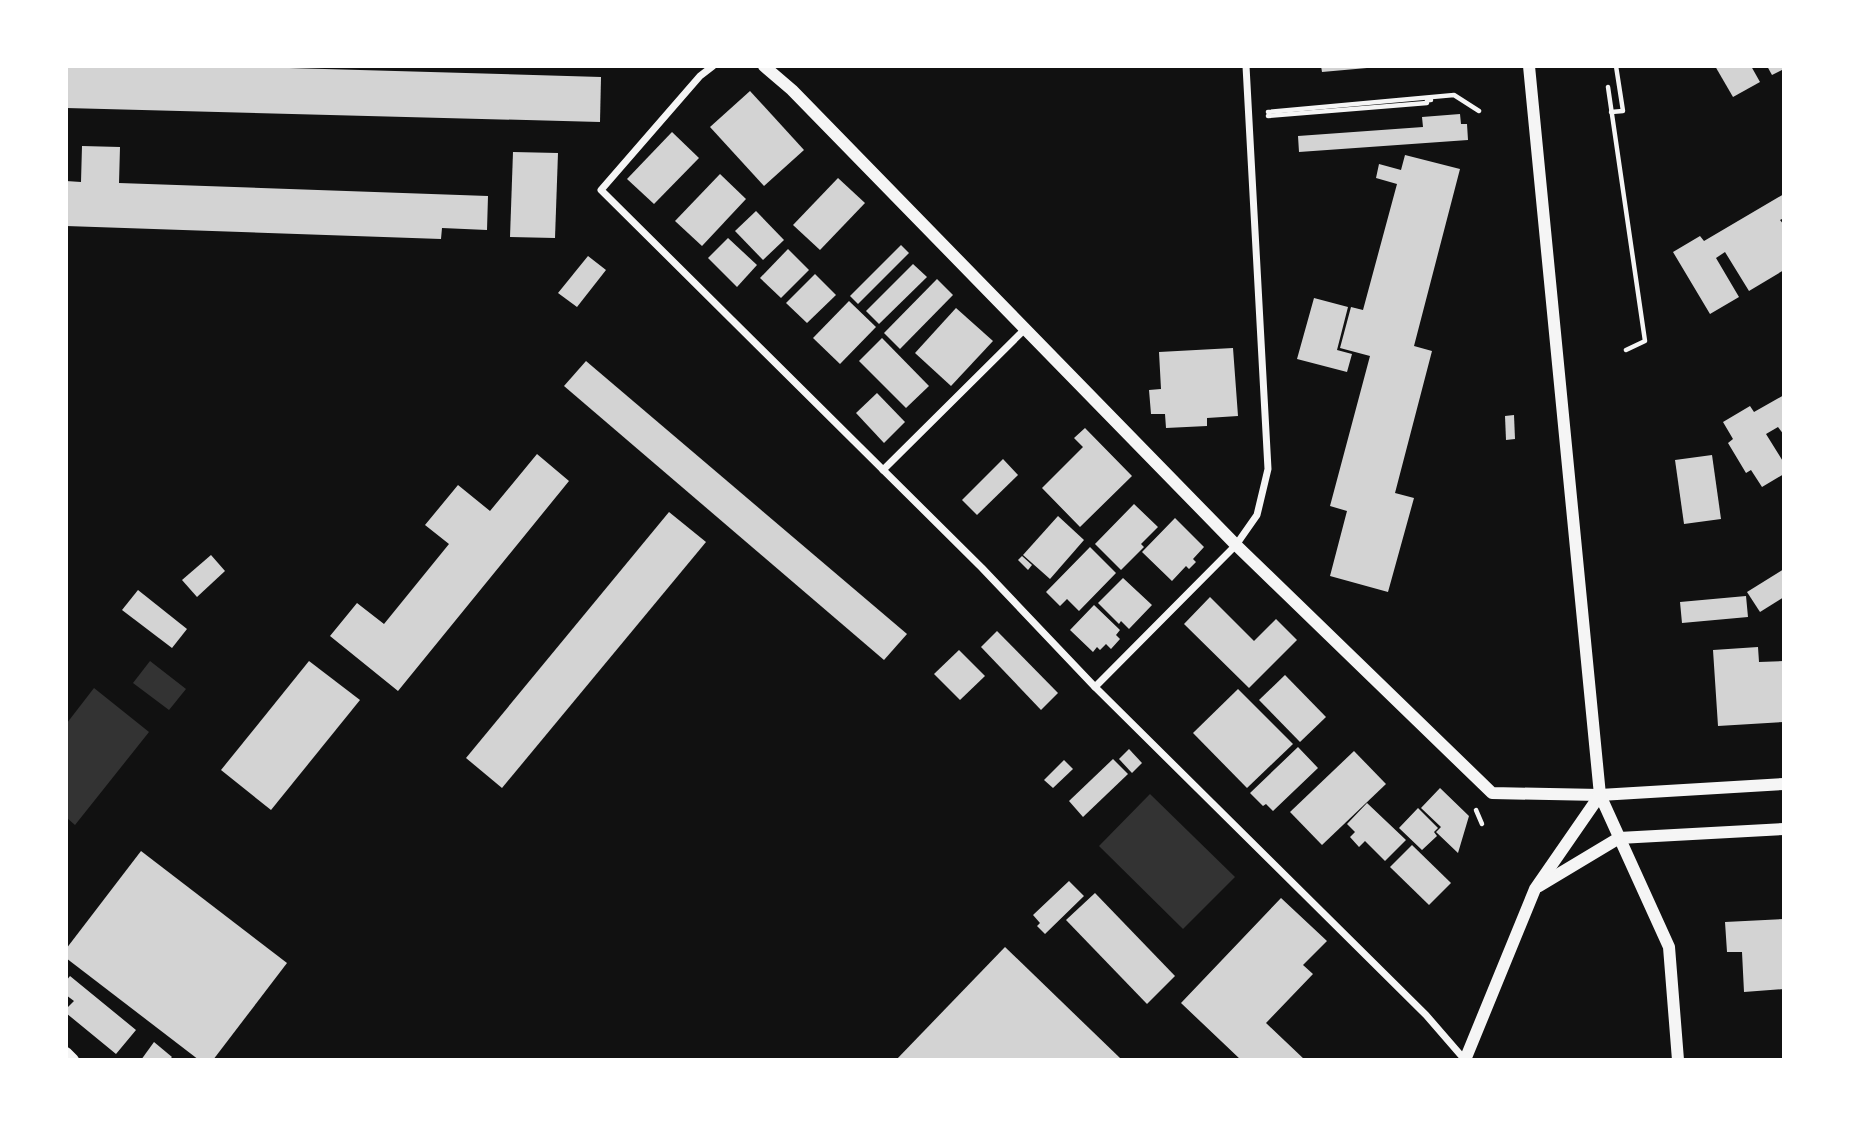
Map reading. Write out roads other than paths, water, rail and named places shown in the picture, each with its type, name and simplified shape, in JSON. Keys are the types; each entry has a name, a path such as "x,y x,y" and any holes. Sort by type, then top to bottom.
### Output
{"street":[{"path":"713,66 700,76 601,190 982,568 1095,687 1426,1015 1465,1059 1535,889 1600,795"},
{"path":"764,66 792,90 1236,545 1492,793 1600,795 1783,784"},
{"path":"1095,687 1236,545 1256,515 1268,469 1245,66"},
{"path":"1529,66 1600,795 1669,947 1678,1059"},
{"path":"883,470 1025,330"},
{"path":"1535,889 1619,838 1783,828"},
{"path":"66,1053 73,1059"}]}
